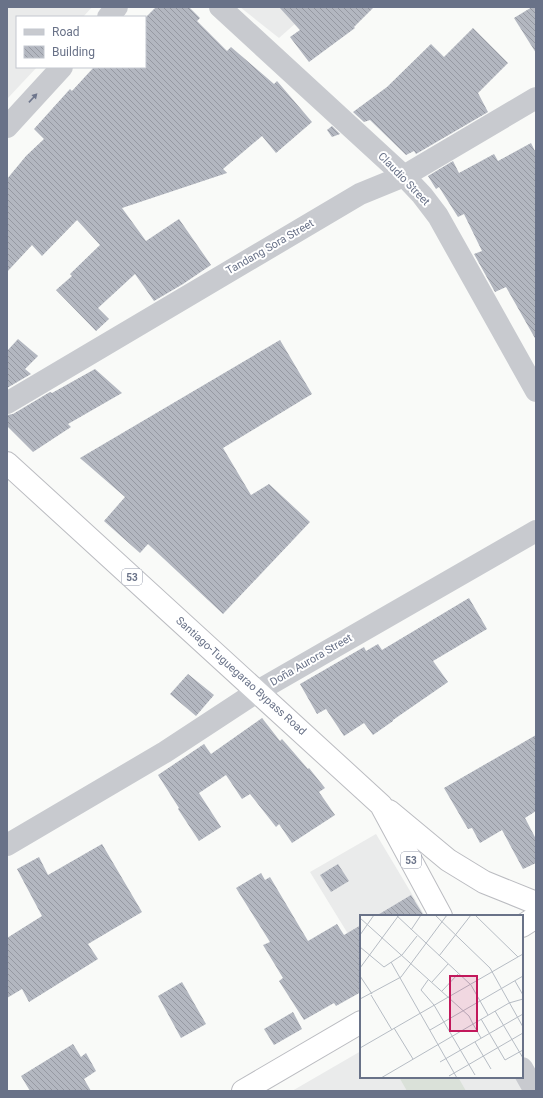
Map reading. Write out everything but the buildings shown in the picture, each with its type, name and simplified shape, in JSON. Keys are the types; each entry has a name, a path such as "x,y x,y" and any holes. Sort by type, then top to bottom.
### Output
{"highway":[{"name":"Santiago-Tuguegarao Bypass Road","path":"7,463 381,804 440,915"},
{"path":"381,804 448,860 484,882 536,903"},
{"path":"523,925 536,917"},
{"path":"243,1091 360,1023"}],"street":[{"path":"109,16 117,7"},
{"name":"Claudio Street","path":"234,11 422,195 438,216 536,391"},
{"path":"7,127 61,68"},
{"name":"Tandang Sora Street","path":"7,402 360,194 404,176 536,98"},
{"name":"Doña Aurora Street","path":"7,845 165,752 258,691 536,531"},
{"path":"523,1070 536,1091"}],"shaded area":[{"path":"7,7 92,7 84,16 16,16 16,68 36,68 7,99"},
{"path":"240,7 314,7 279,38"},
{"path":"376,834 424,915 360,915 360,953 310,872"},
{"path":"360,1052 360,1078 518,1078 525,1091 292,1091"},
{"path":"400,1078 459,1078 466,1091 407,1091"}]}
